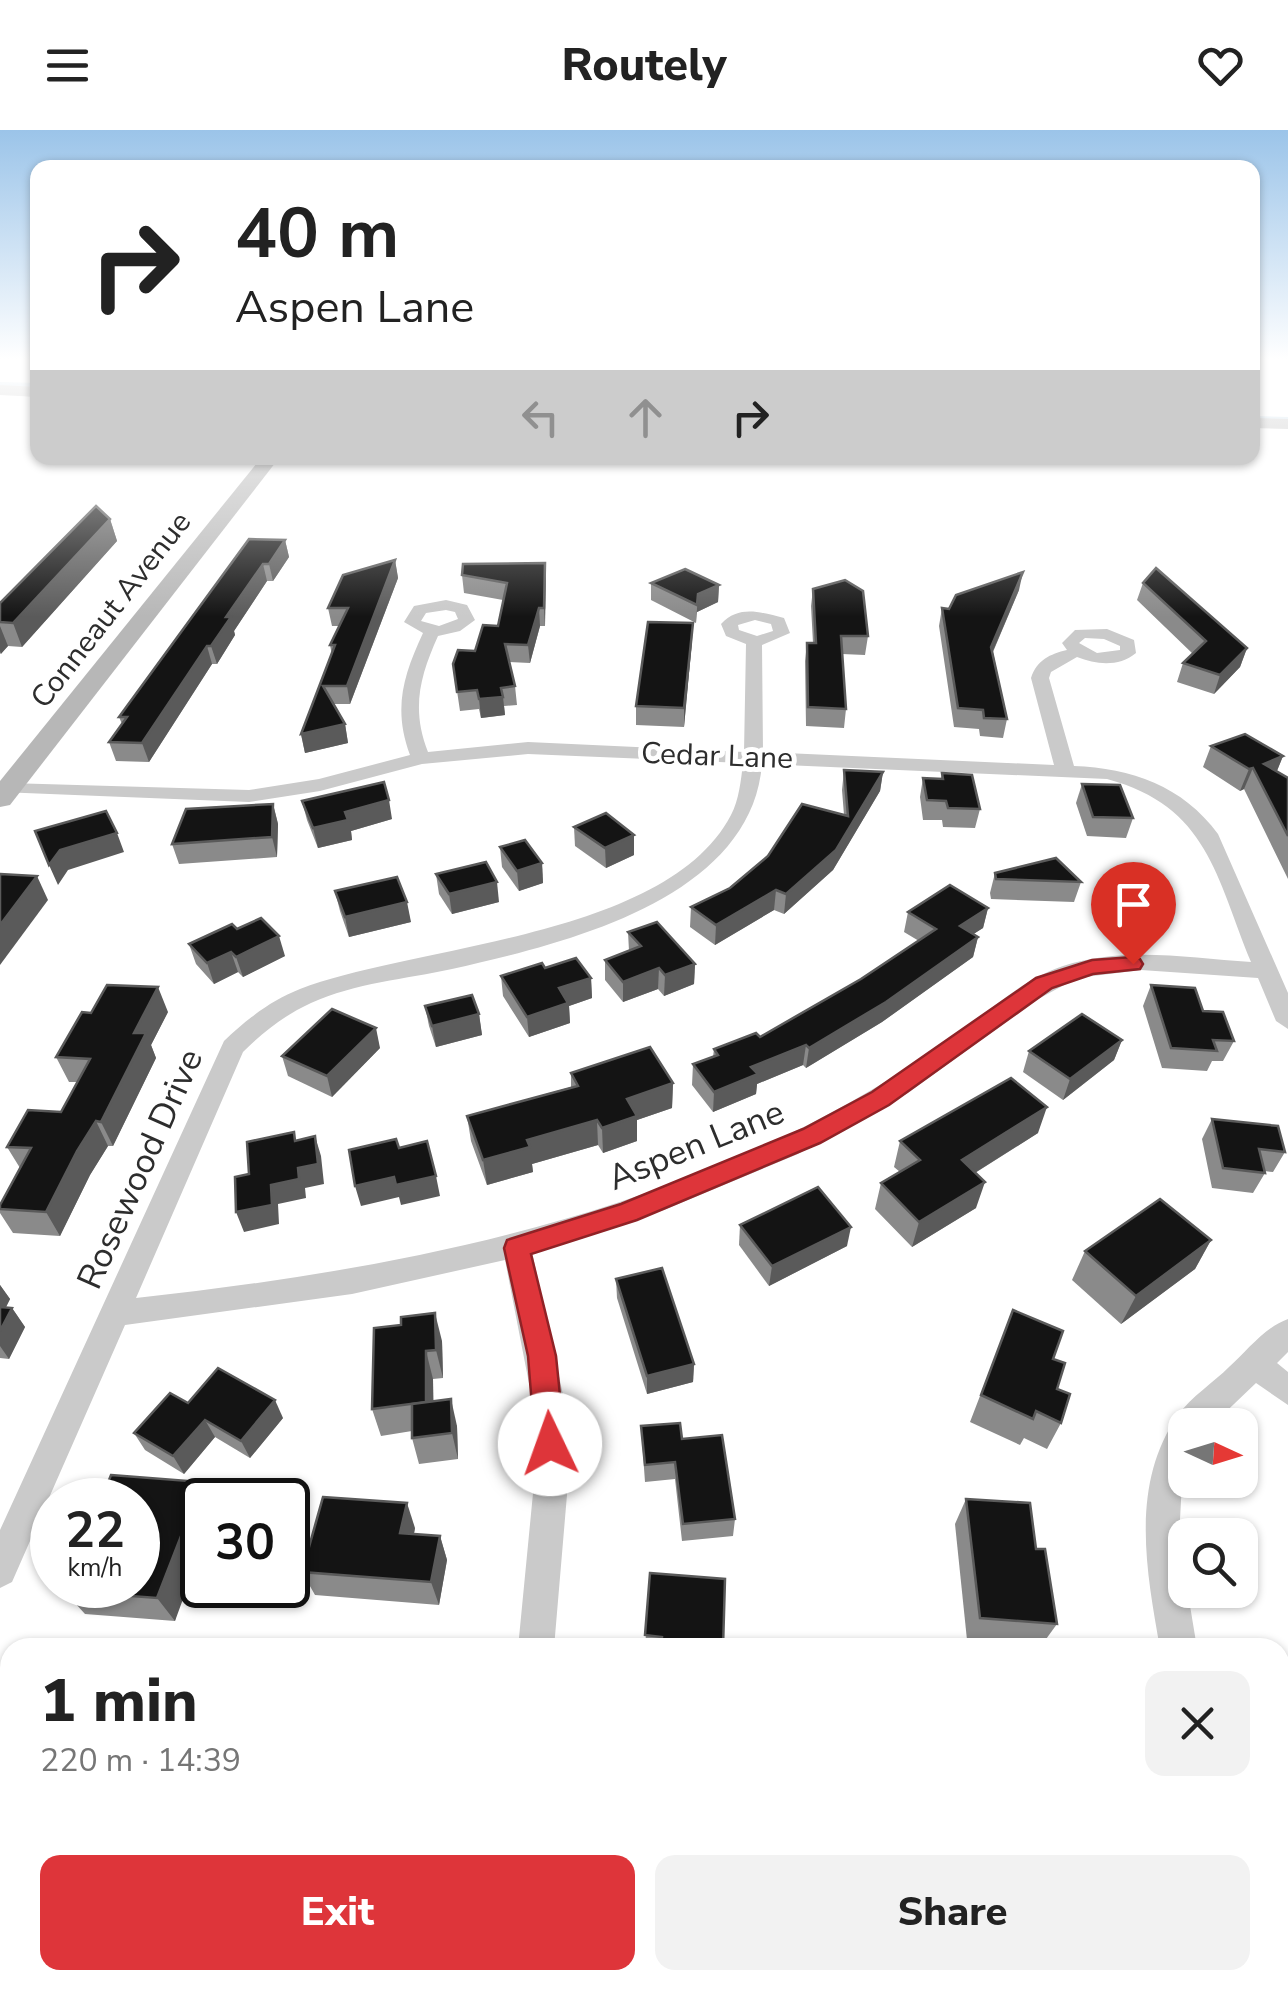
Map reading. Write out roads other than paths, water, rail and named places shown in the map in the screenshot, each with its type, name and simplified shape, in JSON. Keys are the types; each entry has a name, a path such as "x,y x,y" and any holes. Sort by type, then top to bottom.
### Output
{"street":[{"name":"Conneaut Avenue","path":"4,794 264,465"},
{"path":"421,758 406,720 406,696 432,630"},
{"name":"Rosewood Drive","path":"0,1570 224,1063 260,1019 316,990 517,944 609,912 678,882 701,865 734,830 751,784 754,640"},
{"path":"1065,769 1040,678 1052,660 1077,652"},
{"name":"Cedar Lane","path":"4,794 249,796 320,785 421,758 528,748 1108,773 1142,783 1172,798 1195,816 1208,834 1288,1020"},
{"name":"Aspen Lane","path":"114,1313 258,1299 362,1282 517,1248 628,1212 811,1136 880,1098 1044,983 1072,972 1133,964 1266,971"},
{"path":"517,1248 549,1404 551,1484 537,1638"},
{"path":"1207,1408 1288,1332"},
{"path":"1253,1362 1288,1391"},
{"path":"1168,1482 1162,1525 1177,1638"}]}
